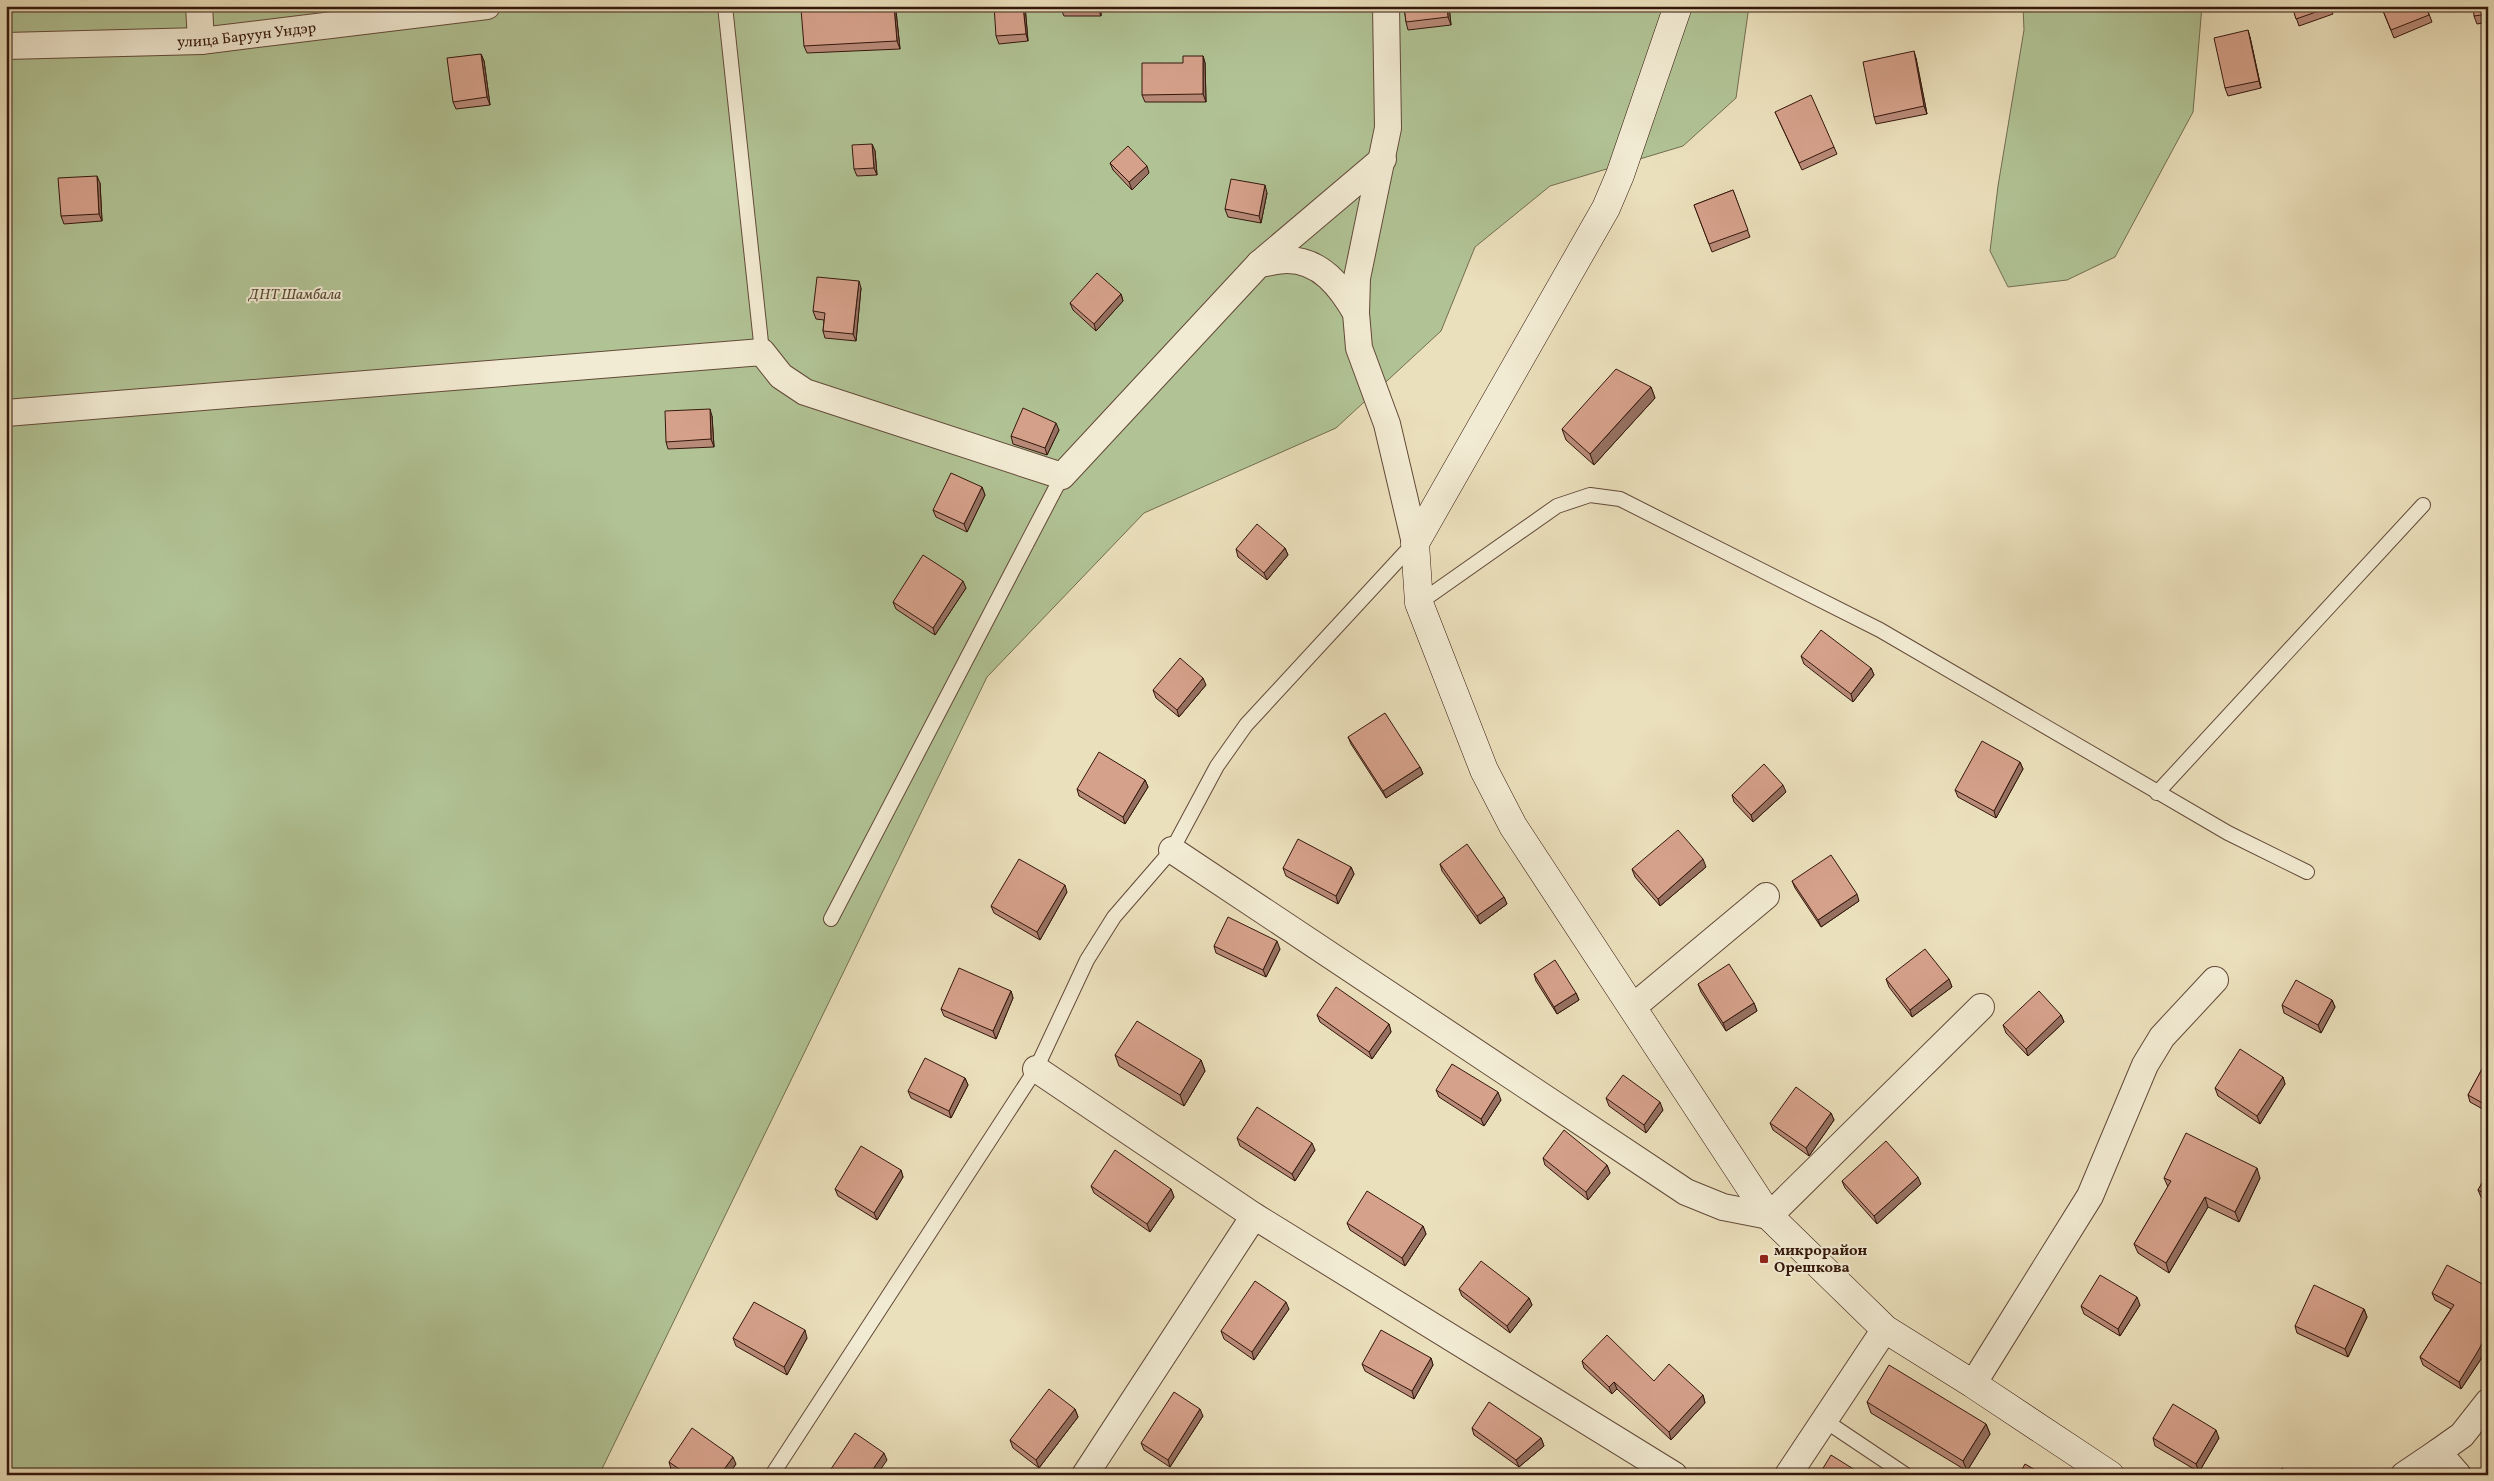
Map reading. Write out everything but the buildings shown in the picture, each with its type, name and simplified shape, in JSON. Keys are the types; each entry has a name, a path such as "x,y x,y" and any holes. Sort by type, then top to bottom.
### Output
{"street":[{"path":"199,6 201,41"},
{"name":"улица Баруун Ундэр","path":"6,46 201,41 487,6"},
{"path":"1386,6 1388,128 1357,278 1356,312 1359,348 1371,385 1387,424 1415,543 1419,603 1484,770 1513,826 1769,1216 1885,1330 1973,1384 2110,1475"},
{"path":"1415,543 1606,208 1620,175 1678,6"},
{"path":"6,414 762,352 781,376 805,392 1062,476 1259,264 1383,159"},
{"path":"1259,264 1288,260 1317,268 1340,286 1356,312"},
{"path":"1172,850 1686,1192 1723,1207 1769,1216"},
{"path":"1633,1007 1766,896"},
{"path":"1973,1384 2090,1196 2145,1065 2162,1037 2215,980"},
{"path":"1769,1216 1981,1007"},
{"path":"1036,1069 1254,1216 1674,1475"},
{"path":"1085,1475 1254,1216"},
{"path":"1788,1475 1885,1330"},
{"path":"2404,1475 2462,1435 2488,1402"},
{"path":"2438,1452 2458,1475"}],"lane":[{"path":"725,6 762,352"},
{"path":"832,919 1062,476"},
{"path":"1419,603 1557,506 1590,495 1620,499 1880,630 2228,833 2307,872"},
{"path":"2158,793 2423,505"},
{"path":"772,1475 1036,1069 1091,953 1114,916 1172,850 1217,766 1246,725 1415,543"},
{"path":"1824,1420 1906,1475"}],"green space":[{"name":"ДНТ Шамбала","path":"6,6 1749,6 1736,98 1683,146 1550,186 1475,247 1441,331 1336,428 1144,513 987,677 599,1475 6,1475"},
{"path":"2023,6 2202,6 2193,112 2115,257 2067,280 2008,287 1990,251 1998,186 2024,30"}],"place":[{"name":"микрорайон Орешкова","path":"1764,1259"}]}
